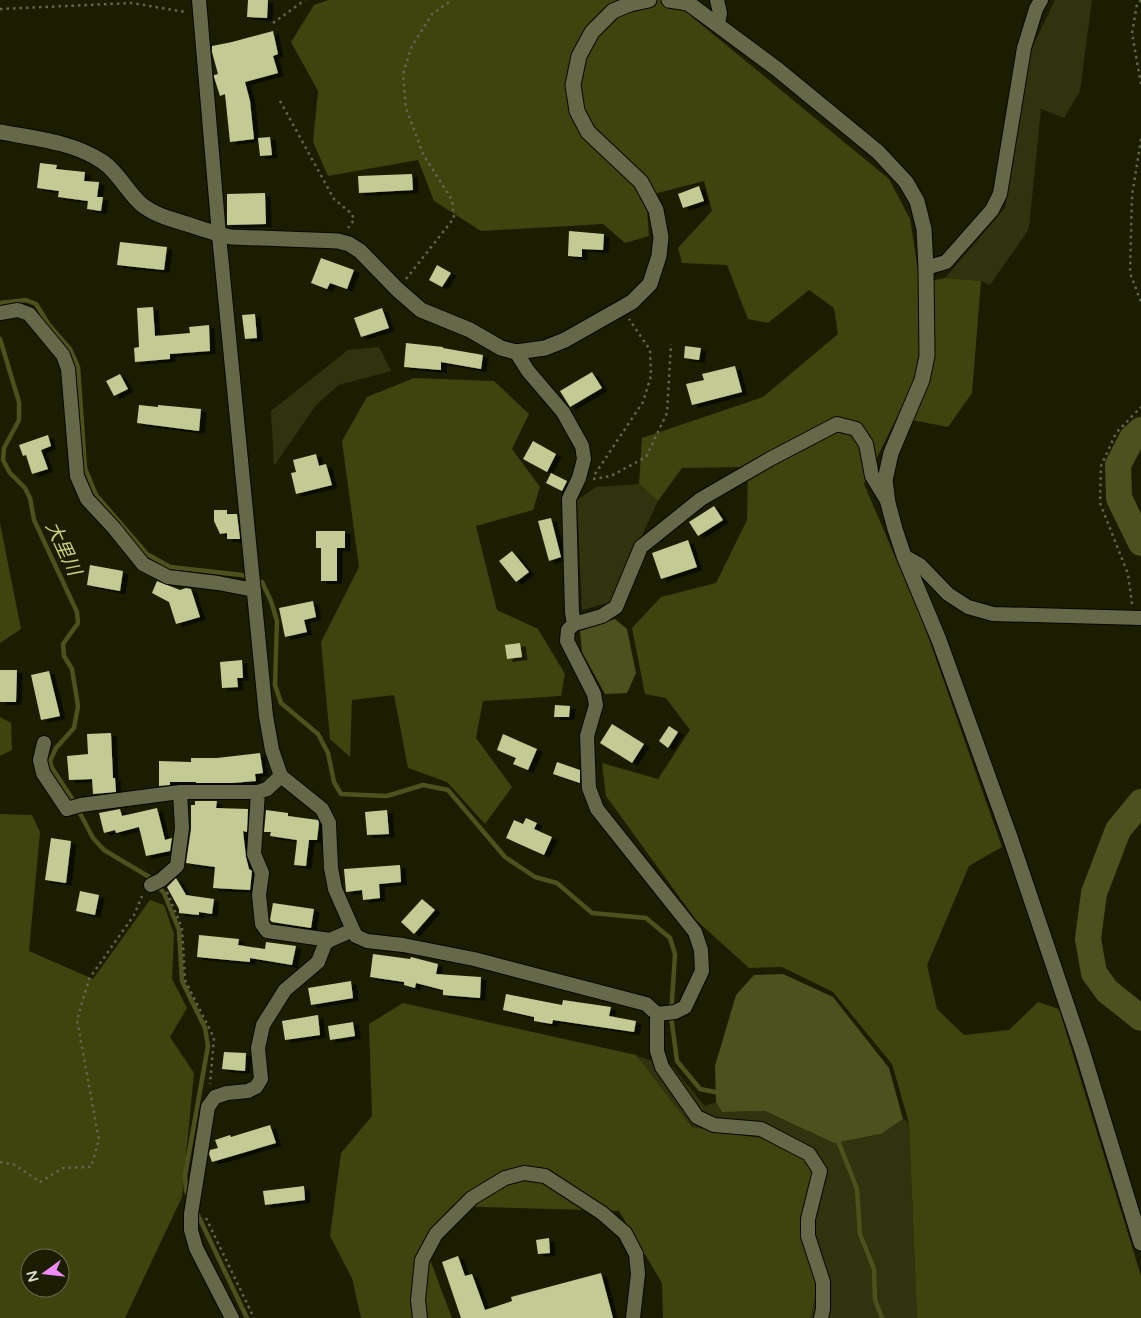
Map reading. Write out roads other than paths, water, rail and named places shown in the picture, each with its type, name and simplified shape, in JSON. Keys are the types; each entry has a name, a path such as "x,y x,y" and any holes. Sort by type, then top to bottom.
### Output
{"street":[{"path":"0,132 81,149 103,162 114,172 142,205 159,215 219,235 338,241 349,244 360,251 420,310 470,330 501,348 516,352 544,348 564,340 632,302 650,284 659,256 661,237 656,210 640,182 588,132 577,111 573,85 579,56 592,32 614,11 630,4 649,0"},
{"path":"669,0 688,3 778,70 878,152 906,182 917,201 924,229 927,356 922,380 891,453 885,480 888,503 904,556 939,640 1010,837 1082,1050 1141,1243"},
{"path":"717,0 720,13 718,24"},
{"path":"926,268 946,262 992,210 1000,194 1024,48 1036,9 1041,0"},
{"path":"200,7 219,235 266,716 272,750 281,776 322,809 329,823 331,868 335,889 356,936 367,941 403,945 474,959 646,1004 666,1013 686,1008 702,971 701,950 695,932 597,809 589,788 588,736 596,705 594,694 568,641 568,630 574,624 602,616 616,607 641,547 701,499 770,459 837,424 856,429 866,444 872,476 888,503"},
{"path":"0,313 18,310 29,314 63,355 68,369 77,476 87,499 114,528 143,564 168,577 218,583 254,590"},
{"path":"516,352 528,371 563,412 582,446 584,459 579,478 569,499 572,612 574,624"},
{"path":"904,556 920,564 948,594 968,607 993,614 1137,618"},
{"path":"44,743 40,760 43,773 67,808 180,792 258,792 267,789 281,776"},
{"path":"152,885 177,866 182,828 180,792"},
{"path":"258,792 254,854 262,873 259,895 262,924 267,932 330,940"},
{"path":"232,1318 196,1248 191,1230 194,1192 208,1107 214,1097 256,1087 261,1079 258,1048 263,1024 285,990 318,962 325,944 352,930"},
{"path":"666,1013 657,1051 662,1068 697,1117 714,1125 761,1129 809,1154 820,1171 808,1219 808,1236 823,1282 823,1310 821,1318"},
{"path":"420,1318 418,1300 422,1260 436,1234 472,1198 505,1178 524,1173 544,1176 602,1213 625,1233 636,1254 638,1274 633,1318"}],"waterway":[{"path":"0,303 26,300 36,304 49,325 70,349 78,367 85,468 96,495 147,554 170,567 242,575 262,582 271,601 277,621 275,685 281,703 318,734 328,753 334,782 341,794 387,796 423,785 448,790 505,857 535,877 557,883 592,913 646,918 670,938 675,954 671,1016 677,1061 700,1089 720,1093"},
{"name":"大里川","path":"0,339 19,402 19,420 4,448 3,460 10,473 25,488 30,498 34,520 77,612 78,623 63,644 64,656 72,669 78,706 74,728 56,748 50,761 52,768 73,800 93,838 104,850 151,878 164,893 179,930 182,981 205,1028 208,1046 185,1175 186,1191 189,1197"},
{"path":"1141,430 1132,438 1118,465 1119,498 1141,543"},
{"path":"1141,802 1118,830 1094,893 1088,939 1094,973 1107,991 1141,1018"},
{"path":"837,1138 857,1189 860,1234 874,1269 875,1300 882,1318"},
{"path":"196,1211 247,1318"}]}
